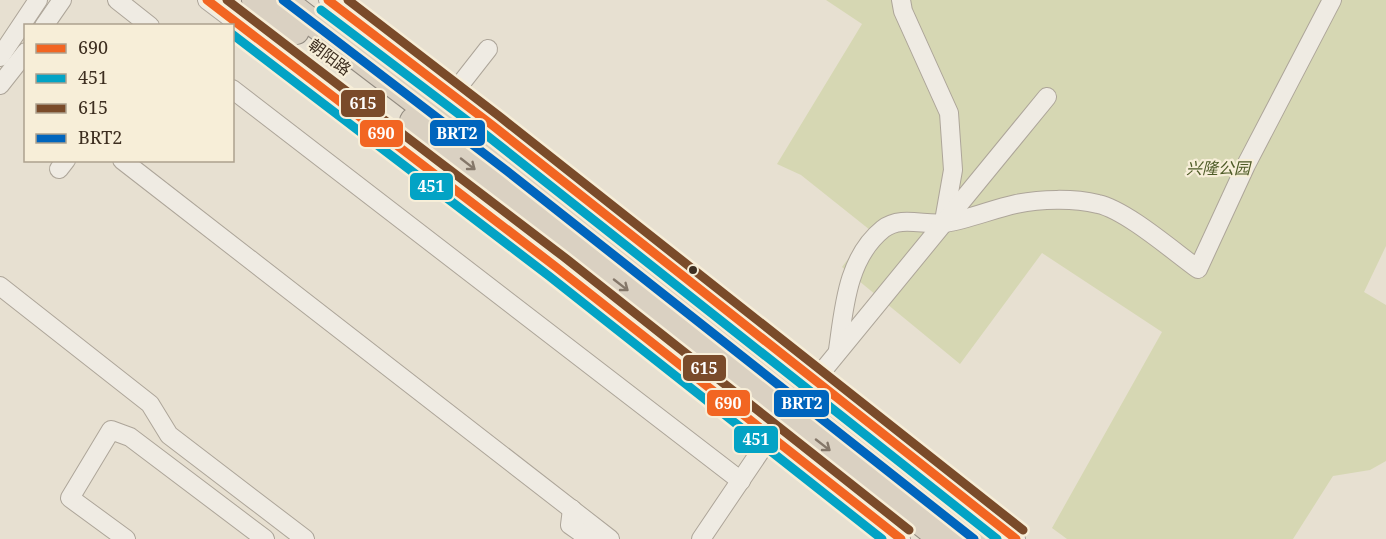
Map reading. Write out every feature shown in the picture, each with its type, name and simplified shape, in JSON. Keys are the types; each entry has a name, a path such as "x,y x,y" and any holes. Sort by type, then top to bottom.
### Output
{"highway":[{"name":"朝阳路","path":"255,0 942,539"},
{"name":"朝阳路","path":"283,0 507,171 786,417 974,539"}],"street":[{"path":"0,57 38,0"},
{"path":"45,24 62,0"},
{"path":"117,0 147,24"},
{"name":"朝阳路","path":"207,0 448,182 786,417 901,539"},
{"path":"328,0 452,94 1016,539"},
{"path":"901,0 903,11 949,113 954,170 944,223"},
{"path":"838,351 845,302 856,263 884,228 908,221 944,223 1019,204 1065,200 1100,204 1125,216 1197,269 1246,165 1332,0"},
{"path":"452,94 488,49"},
{"path":"0,85 24,55"},
{"path":"234,91 741,481"},
{"path":"701,539 815,379 1047,97"},
{"path":"125,162 610,539"},
{"path":"0,286 150,404 169,435 305,539"},
{"path":"126,539 104,532 70,498 111,430 130,437 266,539"},
{"path":"572,509 570,525 590,539"}],"green space":[{"name":"兴隆公园","path":"826,0 1386,0 1386,246 1364,292 1386,305 1386,461 1370,470 1333,476 1293,539 1067,539 1052,528 1162,332 1042,253 960,364 842,267 870,230 801,175 777,164 862,24"}],"transit line":[{"name":"690","path":"207,0 556,267 901,539"},
{"name":"615","path":"227,0 564,257 909,530"},
{"name":"BRT2","path":"283,0 507,171 974,539"},
{"name":"690","path":"328,0 492,125 1016,539"},
{"name":"615","path":"348,0 499,116 1023,530"},
{"name":"451","path":"321,10 485,134 997,539"},
{"name":"451","path":"234,36 549,276 882,539"}]}
